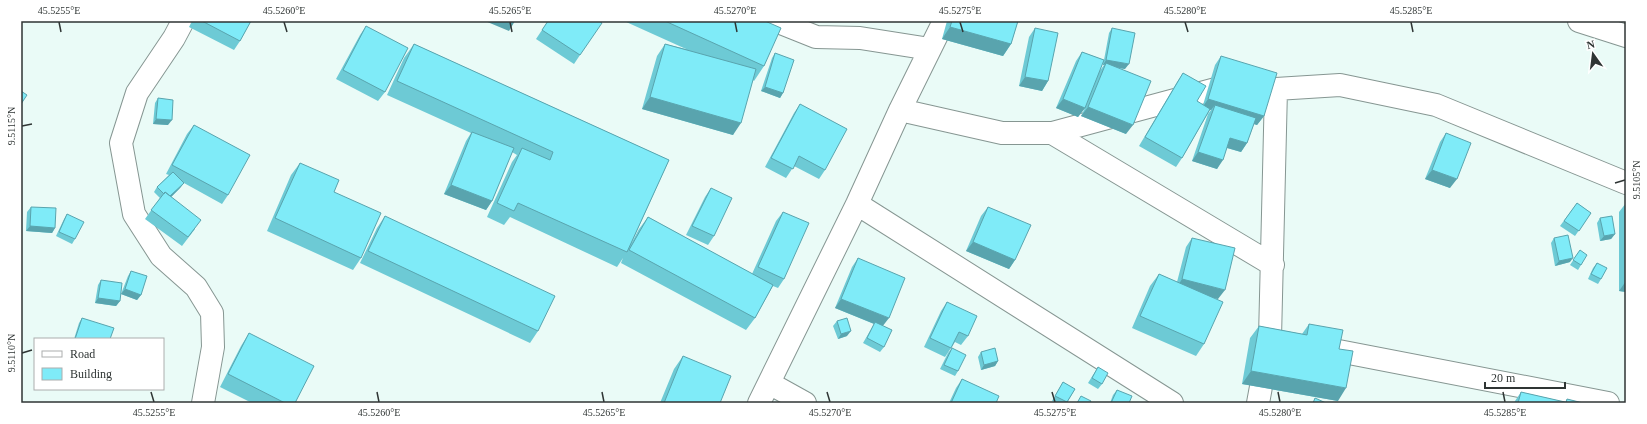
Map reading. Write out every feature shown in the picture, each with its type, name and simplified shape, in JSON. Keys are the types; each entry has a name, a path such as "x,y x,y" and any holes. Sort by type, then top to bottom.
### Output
{"street":[{"path":"183,21 174,38 137,93 121,143 134,214 160,256 196,287 212,313 213,347 203,403"},
{"path":"776,21 816,37 860,38 930,48"},
{"path":"759,403 857,204 900,110 944,21"},
{"path":"1579,21 1626,36"},
{"path":"900,110 1002,134 1052,133 1219,88 1252,85 1276,89 1340,86 1436,105 1626,183"},
{"path":"1258,403 1270,338 1276,89"},
{"path":"1052,133 1272,265"},
{"path":"857,204 1172,403"},
{"path":"1270,338 1608,403"},
{"path":"769,383 805,403"}],"building":[{"path":"202,21 251,21 240,41"},
{"path":"548,21 599,21 602,23 580,55 542,30"},
{"path":"665,21 765,21 781,28 764,66"},
{"path":"952,21 1018,21 1011,44 950,27"},
{"path":"366,26 408,48 385,92 343,70"},
{"path":"1035,28 1058,33 1048,81 1025,77"},
{"path":"1112,28 1135,33 1129,64 1106,60"},
{"path":"414,44 669,160 627,252 518,203 514,211 497,203 522,148 550,160 553,152 397,81"},
{"path":"665,44 756,69 741,123 650,97"},
{"path":"1082,52 1104,60 1085,108 1063,99"},
{"path":"775,53 794,60 783,93 765,87"},
{"path":"1221,56 1277,73 1264,116 1208,99"},
{"path":"1106,63 1151,81 1133,125 1088,107"},
{"path":"1183,73 1206,86 1197,101 1210,109 1182,158 1145,137"},
{"path":"21,91 27,95 21,104"},
{"path":"158,98 173,100 172,120 156,119"},
{"path":"800,104 847,129 825,170 799,156 793,169 771,158"},
{"path":"1215,105 1256,118 1247,143 1230,138 1223,160 1198,152"},
{"path":"194,125 250,155 228,195 172,165"},
{"path":"472,132 514,148 492,201 451,185"},
{"path":"1446,133 1471,143 1457,179 1432,170"},
{"path":"300,163 339,180 334,192 381,213 361,258 275,218"},
{"path":"173,172 184,183 170,196 165,192 164,194 157,187"},
{"path":"711,188 732,198 714,236 692,226"},
{"path":"165,192 201,220 188,237 151,210"},
{"path":"1577,203 1591,213 1579,231 1564,221"},
{"path":"31,207 56,208 55,228 30,226"},
{"path":"988,207 1031,225 1015,260 973,242"},
{"path":"783,212 809,223 784,279 758,267"},
{"path":"67,214 84,222 75,239 59,232"},
{"path":"385,216 555,296 538,331 368,251"},
{"path":"1612,216 1615,234 1604,236 1600,218"},
{"path":"648,217 773,285 755,318 629,250"},
{"path":"1568,235 1573,258 1559,261 1554,238"},
{"path":"1192,238 1235,248 1225,290 1182,279"},
{"path":"1580,250 1587,255 1581,265 1573,260"},
{"path":"858,258 905,278 889,318 841,299"},
{"path":"1597,263 1607,268 1601,279 1591,274"},
{"path":"131,271 147,276 141,295 125,289"},
{"path":"1159,274 1223,302 1204,344 1140,316"},
{"path":"101,280 122,283 120,301 98,298"},
{"path":"947,302 977,316 968,336 959,332 951,348 930,338"},
{"path":"82,318 114,328 110,338 75,338"},
{"path":"847,318 851,331 841,334 837,321"},
{"path":"875,322 892,330 884,347 867,338"},
{"path":"1309,324 1343,330 1339,349 1353,351 1346,388 1251,371 1259,326 1307,335"},
{"path":"249,333 314,366 295,403 285,403 228,374"},
{"path":"952,348 966,355 958,371 944,365"},
{"path":"995,348 998,361 984,365 981,352"},
{"path":"683,356 731,376 720,403 664,403"},
{"path":"1098,367 1108,373 1102,384 1092,378"},
{"path":"962,379 999,396 996,403 951,403"},
{"path":"1063,382 1075,389 1067,402 1055,396"},
{"path":"1117,390 1132,396 1129,403 1111,403"},
{"path":"1521,392 1565,402 1565,403 1518,403"},
{"path":"1081,396 1091,401 1090,403 1077,403"},
{"path":"1315,398 1326,403 1313,403"},
{"path":"1567,399 1583,403 1566,403"}]}
